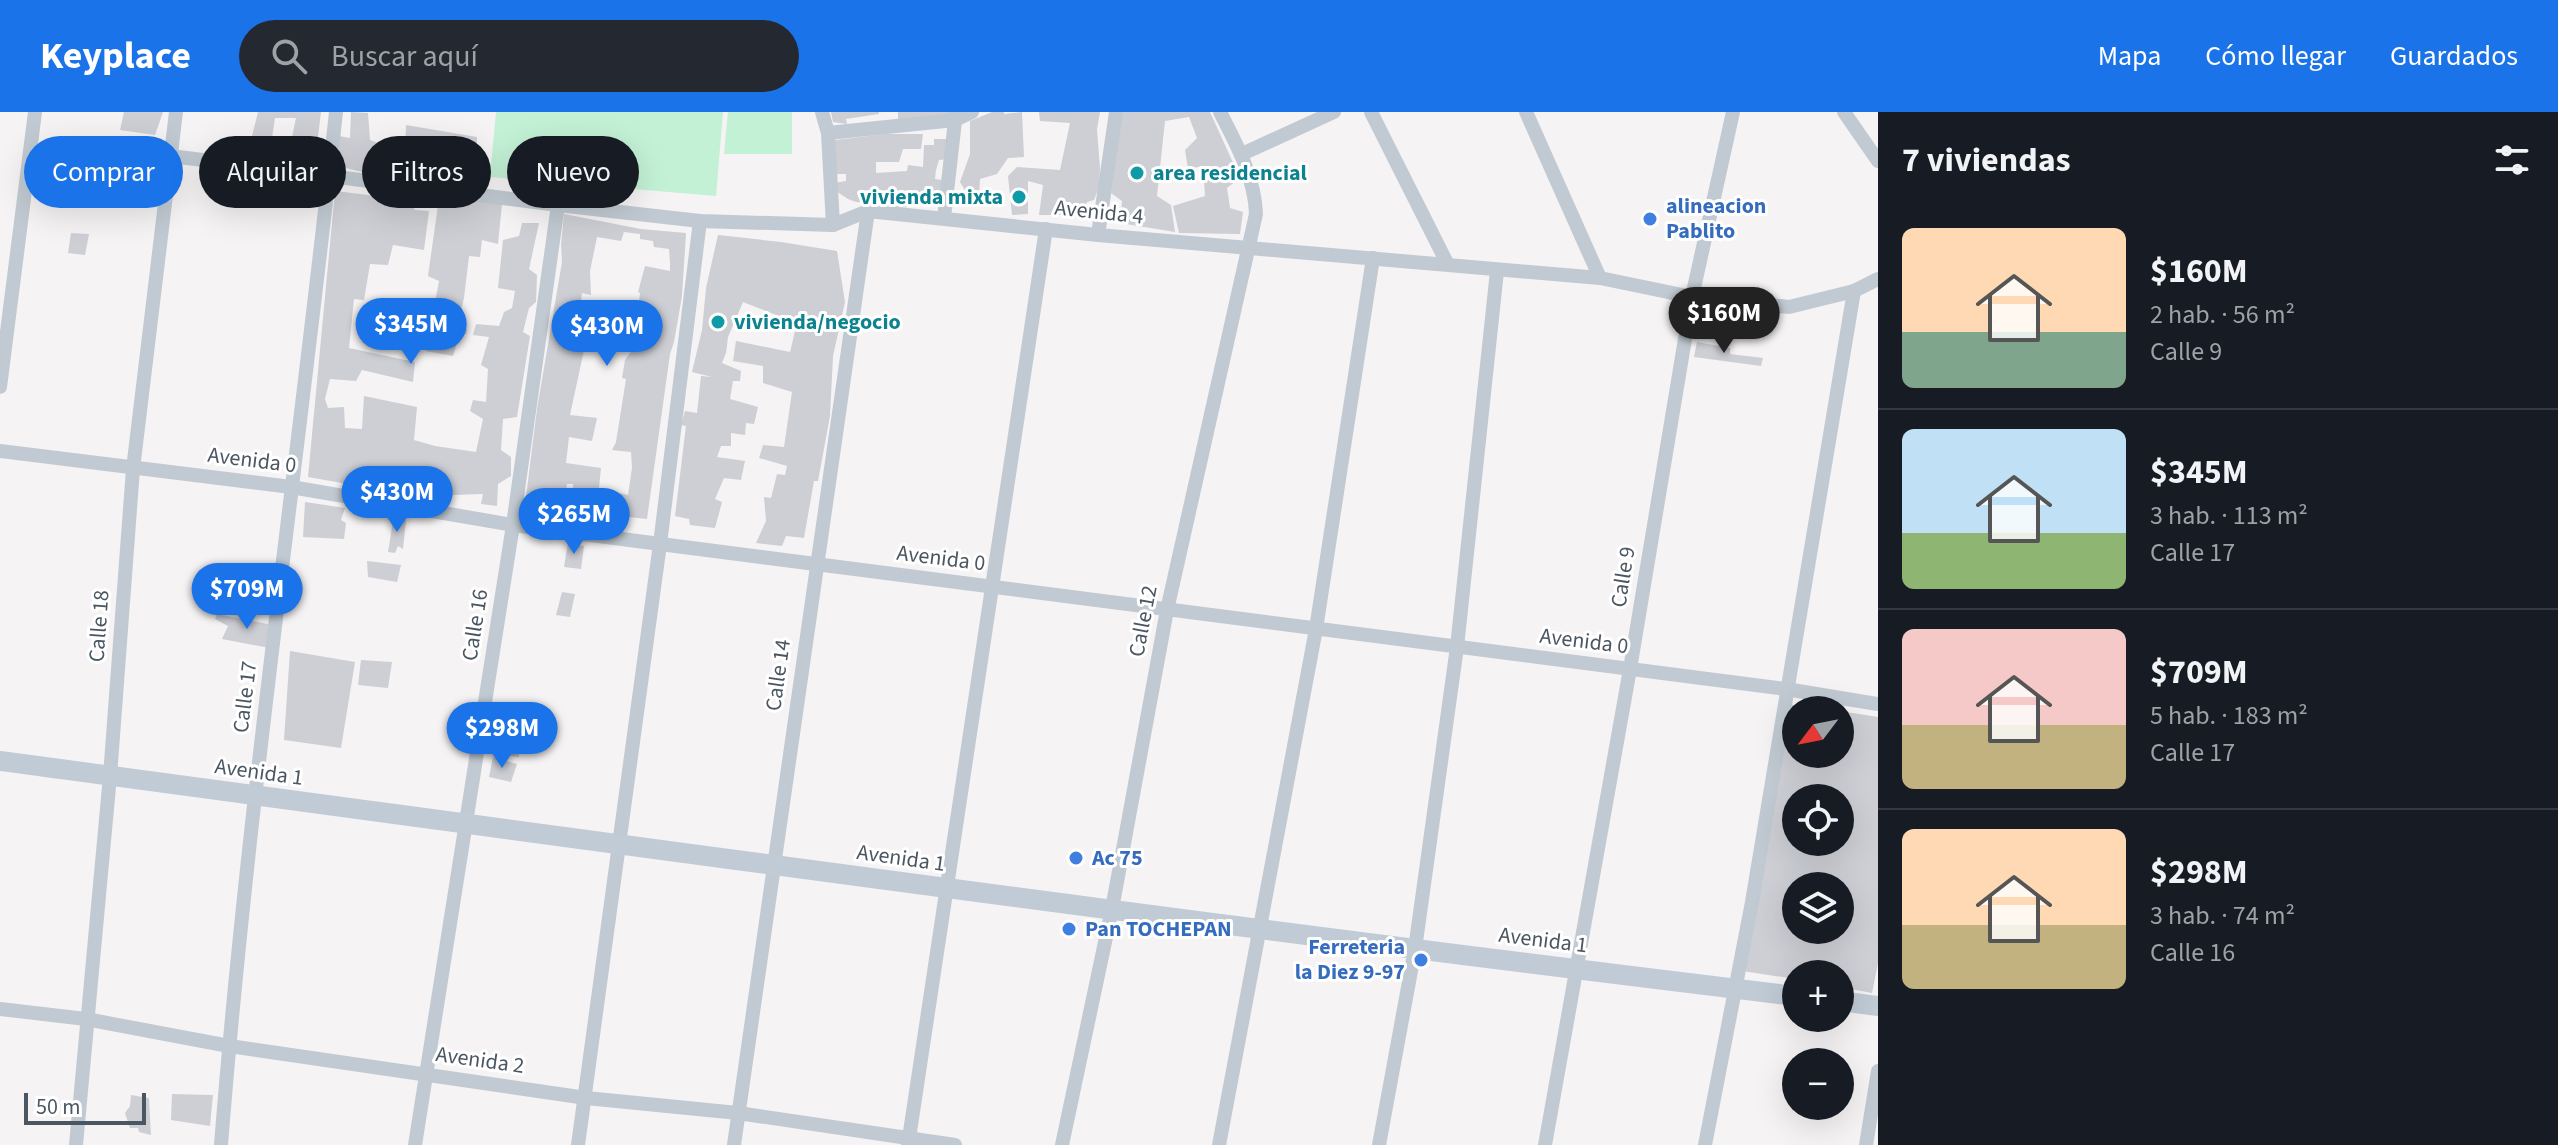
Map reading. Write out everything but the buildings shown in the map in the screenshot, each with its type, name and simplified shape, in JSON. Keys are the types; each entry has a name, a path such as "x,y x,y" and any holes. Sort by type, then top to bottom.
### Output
{"street":[{"path":"0,387 35,112"},
{"name":"Calle 18","path":"173,136 176,112"},
{"name":"Calle 17","path":"334,136 336,112"},
{"path":"822,112 828,133 833,225"},
{"path":"828,133 972,112"},
{"path":"1098,235 1116,112"},
{"name":"Calle 12","path":"1062,1145 1112,909 1167,610 1256,214 1256,203 1242,154 1220,112"},
{"path":"1242,154 1334,112"},
{"path":"1371,112 1447,263"},
{"path":"1526,112 1600,278"},
{"name":"Calle 9","path":"1545,1145 1630,669 1692,297 1733,112"},
{"path":"1844,112 1878,161"},
{"path":"944,218 956,116"},
{"name":"Avenida 4","path":"346,178 507,199"},
{"name":"Calle 18","path":"76,1145 110,776 133,469 165,208"},
{"name":"Calle 17","path":"221,1145 256,795 326,208"},
{"name":"Calle 16","path":"415,1145 513,525 558,208"},
{"name":"Avenida 4","path":"585,208 700,221 833,225 868,211 1098,235 1600,278 1692,297 1789,307 1854,291 1878,279"},
{"name":"Calle 14","path":"734,1145 868,211"},
{"path":"578,1145 660,544 700,221"},
{"path":"909,1141 1046,229"},
{"path":"1219,1145 1316,629 1373,258"},
{"path":"1379,1145 1415,949 1457,647 1497,271"},
{"path":"1705,1145 1752,902 1854,291"},
{"name":"Avenida 0","path":"0,451 291,487 513,525 1786,689 1878,704"},
{"name":"Avenida 1","path":"0,761 947,889 1782,994"},
{"path":"1854,1003 1878,1006"},
{"name":"Avenida 2","path":"0,1009 86,1019 229,1046 586,1098 738,1113 909,1141 955,1145"},
{"path":"1866,1145 1878,1071"}],"green space":[{"path":"496,112 723,112 716,196 639,190 639,136 507,136 507,178 491,177"},
{"path":"728,112 792,112 792,154 724,154"}],"place":[{"name":"area residencial","path":"1137,173"},
{"name":"vivienda mixta","path":"1019,197"},
{"name":"alineacion Pablito","path":"1650,219"},
{"name":"vivienda/negocio","path":"718,322"},
{"name":"Ac 75","path":"1076,858"},
{"name":"Pan TOCHEPAN","path":"1069,929"},
{"name":"Ferreteria la Diez 9-97","path":"1421,960"}]}
